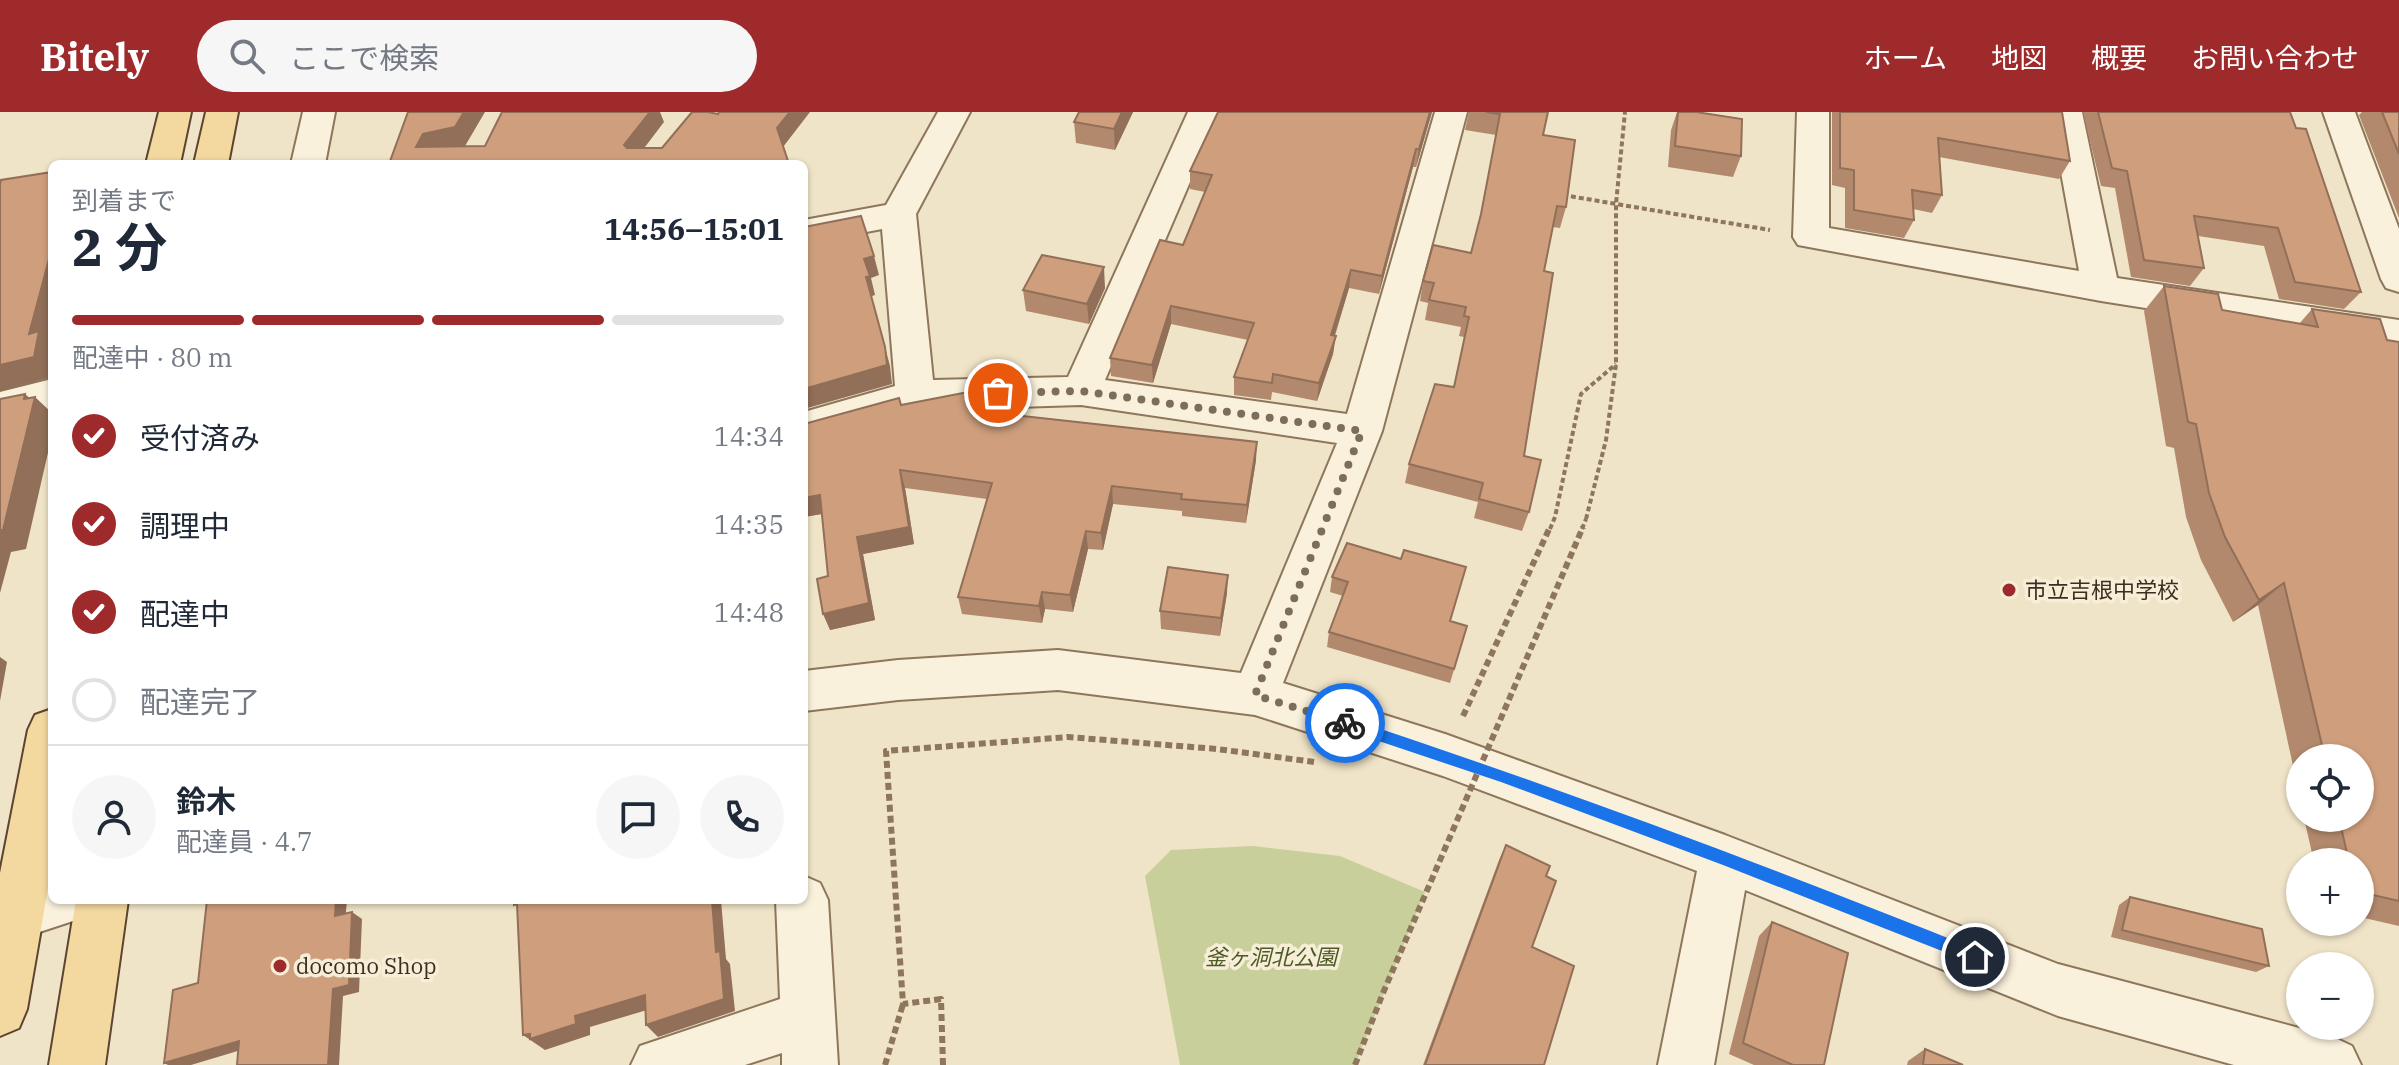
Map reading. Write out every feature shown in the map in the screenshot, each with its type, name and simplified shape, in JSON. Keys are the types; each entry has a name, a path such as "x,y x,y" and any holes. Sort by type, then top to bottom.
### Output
{"main road":[{"path":"164,160 175,112"},
{"path":"212,160 222,112"},
{"path":"0,1009 8,918 48,747"},
{"path":"77,1065 101,904"}],"street":[{"path":"309,160 319,112"},
{"path":"915,395 898,214 954,112"},
{"path":"1081,391 1204,112"},
{"path":"1255,695 1362,431 1451,112"},
{"path":"1813,112 1811,237 2101,288 2399,334"},
{"path":"2066,112 2101,288"},
{"path":"2339,112 2399,279"},
{"path":"808,231 898,214"},
{"path":"808,426 915,395 1081,391 1362,431"},
{"path":"0,407 48,395"},
{"path":"808,691 898,680 1058,670 1255,695 1445,755 1725,858 2058,990 2333,1065"},
{"path":"1686,1065 1725,858"},
{"path":"8,918 54,904"},
{"path":"659,1065 810,1041 802,904"}],"path":[{"path":"1355,1065 1586,519 1606,440 1616,364 1616,204 1625,112"},
{"path":"1555,194 1754,228"},
{"path":"1445,755 1555,517 1581,394 1616,364"},
{"path":"885,1065 903,1004 886,751 1068,737 1217,749 1319,762"},
{"path":"1448,803 1462,809"},
{"path":"903,1004 941,999 943,1065"}],"green space":[{"name":"釜ヶ洞北公園","path":"1253,846 1340,856 1425,892 1355,1065 1180,1065 1145,876 1171,850"}],"building":[{"path":"408,112 464,112 455,127 423,134 416,147 485,146 502,112 650,112 624,145 627,148 662,148 692,112 790,112 777,128 788,160 390,160"},
{"path":"1079,112 1122,112 1114,129 1074,122"},
{"path":"1218,112 1430,112 1419,149 1416,149 1382,276 1351,270 1331,335 1336,336 1319,383 1273,374 1272,383 1234,377 1254,323 1171,306 1152,365 1110,358 1160,240 1183,245 1212,175 1190,171"},
{"path":"1486,112 1548,112 1543,135 1575,140 1566,207 1557,206 1544,271 1553,273 1524,456 1541,460 1529,512 1479,499 1483,483 1409,464 1435,384 1454,387 1469,317 1464,316 1466,307 1429,300 1434,283 1423,281 1433,245 1471,253 1500,114"},
{"path":"1678,112 1742,119 1741,156 1675,146"},
{"path":"1840,112 2062,112 2070,161 1938,138 1942,195 1912,190 1914,220 1854,210 1854,170 1840,168"},
{"path":"2098,112 2290,112 2296,128 2306,129 2361,292 2295,282 2278,228 2194,216 2204,268 2144,260 2127,171 2112,168"},
{"path":"2382,112 2399,112 2399,154"},
{"path":"48,173 48,263 29,334 39,331 34,357 0,365 0,184 1,180"},
{"path":"861,216 874,256 864,259 870,276 866,277 887,365 808,388 808,226"},
{"path":"1042,255 1104,267 1087,304 1023,290"},
{"path":"2164,286 2218,294 2222,310 2318,327 2312,309 2380,319 2387,340 2399,342 2399,901 2374,895 2374,848 2346,848 2342,832 2374,832 2374,744 2322,744 2284,583 2259,600 2225,537 2209,493 2196,424 2188,422"},
{"path":"1014,392 1005,414 1257,442 1247,505 1181,499 1182,494 1112,486 1101,533 1086,531 1070,595 1042,592 1039,606 958,597 992,483 900,470 909,527 857,537 869,603 823,614 817,579 828,576 820,495 808,497 808,423 899,398 901,405 963,393"},
{"path":"25,394 24,399 35,397 3,530 0,530 0,399"},
{"path":"1347,543 1401,559 1404,550 1466,567 1450,621 1467,626 1454,669 1329,632 1348,582 1332,577"},
{"path":"1168,567 1228,575 1221,618 1160,611"},
{"path":"1506,845 1550,866 1546,876 1556,881 1532,947 1574,966 1544,1065 1425,1065"},
{"path":"2130,897 2262,929 2269,966 2122,930"},
{"path":"207,904 336,904 335,916 352,912 349,985 333,989 328,1065 237,1065 239,1041 164,1063 173,990 198,983"},
{"path":"517,904 712,904 724,999 646,1025 645,995 575,1016 576,1024 530,1039 530,1034 523,1035"},
{"path":"1772,922 1848,953 1824,1065 1793,1065 1743,1043"},
{"path":"1925,1049 1963,1065 1923,1065"}],"way so far":[{"path":"998,393 1081,391 1362,431 1255,695 1345,723"}],"place":[{"name":"市立吉根中学校","path":"2009,590"},
{"name":"docomo Shop","path":"280,966"}],"route":[{"path":"1345,723 1445,755 1725,858 1975,957"}]}
